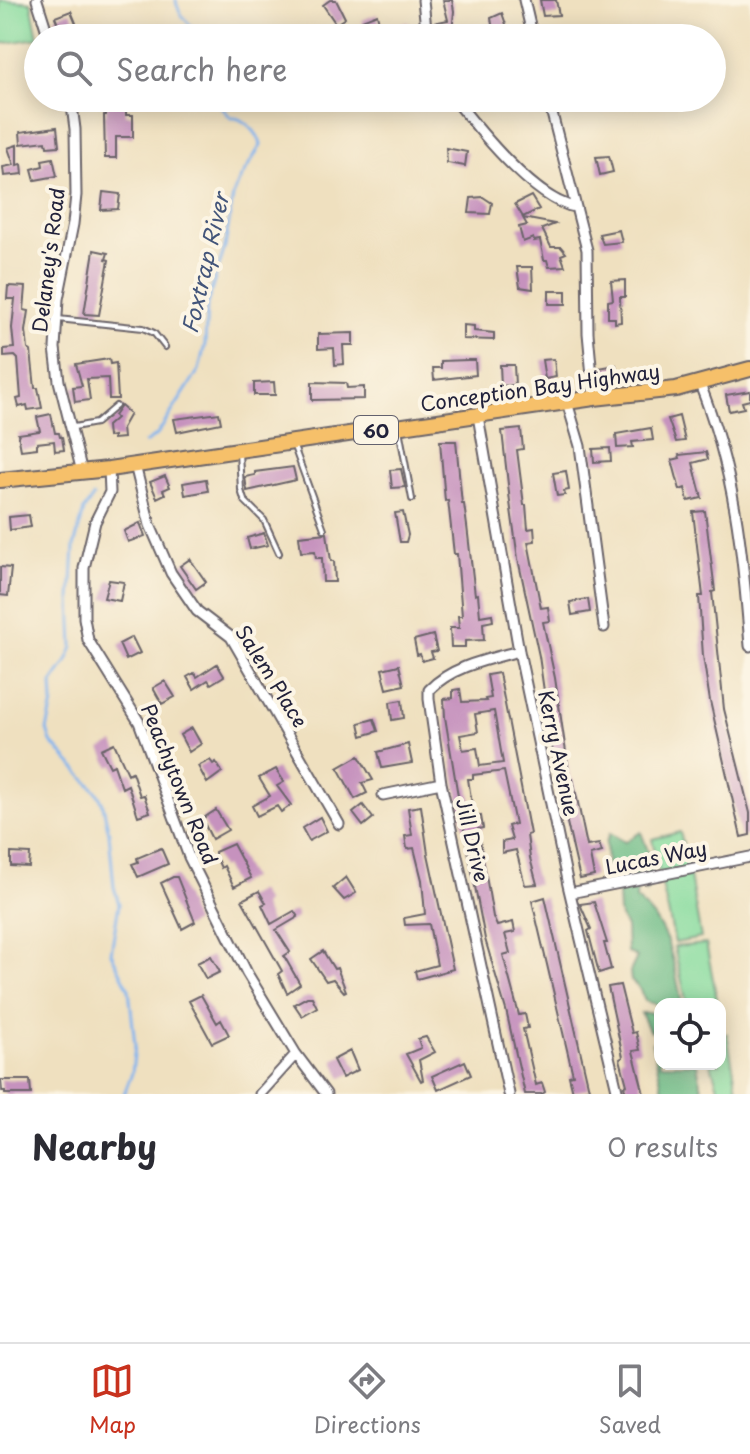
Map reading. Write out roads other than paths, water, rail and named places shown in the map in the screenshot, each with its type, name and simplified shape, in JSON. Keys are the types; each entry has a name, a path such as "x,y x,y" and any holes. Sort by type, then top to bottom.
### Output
{"main road":[{"name":"Conception Bay Highway","path":"0,480 109,469 594,398 676,389 750,369"},
{"path":"0,487 32,478"}],"street":[{"path":"37,0 45,24"},
{"path":"423,0 426,24"},
{"path":"524,0 530,24"},
{"name":"Delaney's Road","path":"73,112 76,195 56,319 56,365 82,472"},
{"path":"466,112 525,176 554,200 575,207"},
{"path":"551,112 587,250 588,333 594,398"},
{"path":"699,382 716,424 728,467 737,516 750,646"},
{"path":"567,402 580,446 604,627"},
{"name":"Kerry Avenue","path":"478,416 519,651 570,893 618,1094"},
{"name":"Salem Place","path":"135,465 150,525 171,573 197,611 231,637 339,824"},
{"name":"Peachytown Road","path":"109,469 110,492 95,522 84,568 84,618 88,640 139,722 189,857 247,973 296,1054 326,1094"},
{"name":"Jill Drive","path":"509,1094 441,783 429,690 458,670 519,651"},
{"path":"383,795 441,783"},
{"name":"Lucas Way","path":"570,893 750,857"},
{"path":"260,1094 296,1054"}],"lane":[{"path":"56,319 143,328 154,333 165,347"},
{"path":"71,428 96,423 116,406"},
{"path":"399,427 412,499"},
{"path":"292,442 324,529"},
{"path":"239,450 244,500 264,520 279,553"}],"waterway":[{"name":"Foxtrap River","path":"176,0 189,24"},
{"name":"Foxtrap River","path":"145,443 157,435 199,370 205,344 207,304 225,247 233,196 261,145 249,126 231,118 226,112"},
{"name":"Foxtrap River","path":"93,497 84,510 74,547 71,599 73,647 52,683 53,703 47,730 51,742 96,791 102,801 109,833 114,887 119,904 111,953 129,989 135,1045 132,1073 124,1094"}]}
